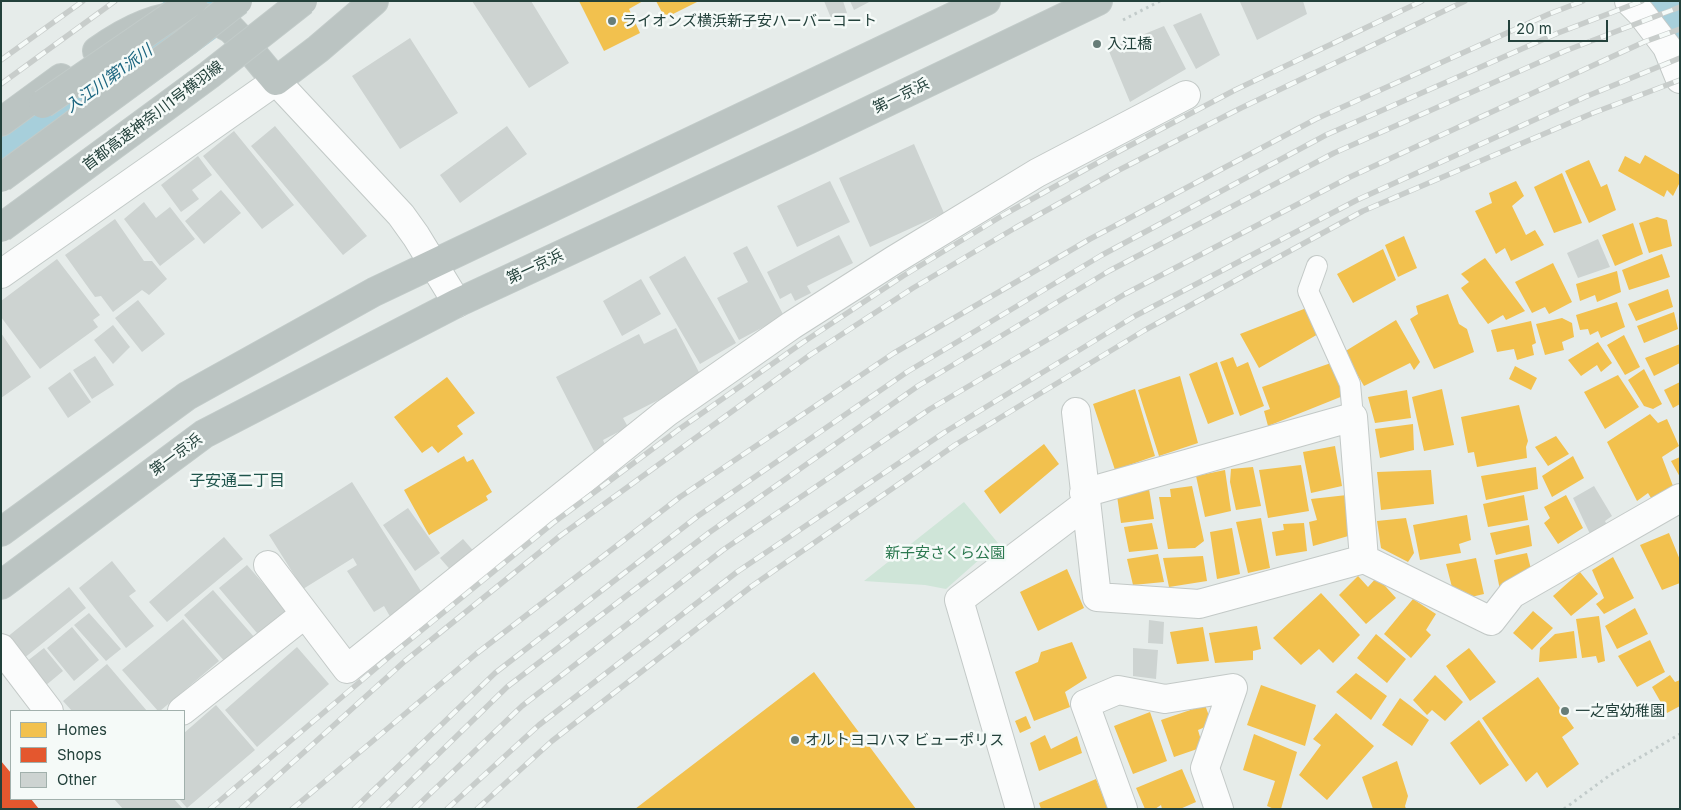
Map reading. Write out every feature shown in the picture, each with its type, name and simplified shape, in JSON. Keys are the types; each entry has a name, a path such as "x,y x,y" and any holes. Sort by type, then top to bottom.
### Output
{"highway":[{"path":"1,134 193,1"},
{"path":"1,178 156,65 238,1"},
{"name":"首都高速神奈川1号横羽線","path":"1,228 201,81 303,1"},
{"path":"1,122 134,25 161,12 188,9 211,14 230,28 276,81 318,49 374,1"},
{"path":"1,532 187,396 374,292 986,1"},
{"name":"第一京浜","path":"1,585 204,434 456,303 810,139 1098,1"}],"street":[{"path":"1629,1 1641,13 1667,47 1680,79"},
{"path":"1,274 276,81 401,215 416,236 456,303"},
{"path":"268,565 347,669 666,413 792,325 1037,173 1186,95"},
{"path":"1076,412 1097,597 1199,604 1364,560 1490,621 1512,594 1680,498"},
{"path":"1020,809 959,600 1085,498 1353,418 1364,560"},
{"path":"183,710 304,614"},
{"path":"1,648 48,710"},
{"path":"1123,809 1085,704 1118,690 1165,699 1232,688 1205,768 1219,809"}],"lane":[{"path":"1317,266 1308,291 1350,384 1353,418"}],"path":[{"path":"1564,809 1610,774 1680,734"}],"green space":[{"name":"新子安さくら公園","path":"964,502 998,543 946,589 925,585 864,581"}],"building: Homes":[{"name":"ライオンズ横浜新子安ハーバーコート","path":"579,1 643,1 629,9 640,33 604,51"},
{"name":"ライオンズ横浜新子安ハーバーコート","path":"656,1 699,1 665,18"},
{"path":"1645,155 1680,175 1680,182 1673,196 1667,190 1664,197 1618,171 1625,156 1640,164"},
{"path":"1589,160 1601,187 1607,184 1616,210 1589,223 1565,171"},
{"path":"1562,173 1582,223 1554,233 1534,187"},
{"path":"1516,181 1524,196 1512,206 1526,235 1535,230 1544,245 1511,261 1505,248 1496,254 1475,211 1492,203 1489,193"},
{"path":"1657,217 1667,220 1672,246 1649,253 1639,223"},
{"path":"1633,223 1643,254 1615,266 1602,235"},
{"path":"1404,236 1417,268 1398,277 1385,245"},
{"path":"1383,249 1396,280 1353,303 1337,274"},
{"path":"1662,254 1670,277 1629,290 1622,270"},
{"path":"1485,258 1525,311 1506,320 1503,315 1488,324 1461,288 1469,282 1461,274"},
{"path":"1553,263 1572,302 1549,314 1545,307 1532,313 1515,282"},
{"path":"1617,271 1621,292 1597,302 1595,295 1580,301 1576,284"},
{"path":"1668,289 1673,307 1636,321 1628,304"},
{"path":"1448,294 1459,324 1467,329 1474,352 1434,369 1410,319 1418,314 1416,306"},
{"path":"1617,302 1625,327 1601,338 1598,331 1590,335 1588,329 1580,330 1576,315"},
{"path":"1309,307 1320,333 1259,368 1240,334"},
{"path":"1674,312 1678,329 1644,343 1637,326"},
{"path":"1562,318 1572,323 1574,337 1562,342 1564,350 1545,355 1536,324"},
{"path":"1396,320 1420,362 1414,370 1410,363 1364,386 1344,352"},
{"path":"1531,321 1536,343 1532,345 1534,355 1517,360 1514,349 1497,352 1491,330"},
{"path":"1624,335 1640,367 1625,375 1607,345"},
{"path":"1598,342 1612,363 1601,372 1597,365 1581,376 1568,360"},
{"path":"1680,344 1680,363 1654,376 1645,358"},
{"path":"1233,357 1237,367 1248,362 1264,406 1240,416 1220,362"},
{"path":"1217,362 1234,414 1208,424 1189,374"},
{"path":"1331,363 1343,396 1268,426 1264,411 1270,409 1262,387"},
{"path":"1515,366 1537,378 1531,390 1509,379"},
{"path":"1644,369 1662,404 1653,409 1644,406 1628,380"},
{"path":"1618,375 1639,407 1605,429 1584,392"},
{"path":"1180,376 1198,443 1159,456 1138,390"},
{"path":"447,377 475,413 457,426 463,434 438,453 432,446 422,453 394,417"},
{"path":"1680,382 1680,404 1673,408 1664,390"},
{"path":"1135,389 1155,456 1115,470 1093,404"},
{"path":"1442,389 1454,445 1424,451 1412,397"},
{"path":"1407,390 1411,418 1375,423 1368,397"},
{"path":"1519,405 1528,441 1526,447 1527,458 1477,467 1474,452 1468,453 1461,417"},
{"path":"1650,414 1658,423 1667,419 1679,446 1662,457 1673,486 1651,498 1648,493 1637,501 1607,442"},
{"path":"1413,424 1414,450 1380,458 1375,429"},
{"path":"1556,436 1569,454 1548,466 1535,447"},
{"path":"1044,444 1059,464 1000,514 984,491"},
{"path":"1335,446 1342,486 1311,493 1303,452"},
{"path":"464,456 467,462 473,459 492,492 486,496 488,500 429,535 404,490"},
{"path":"1573,456 1584,478 1552,497 1542,476"},
{"path":"1680,457 1680,477 1671,461"},
{"path":"1301,465 1309,511 1268,518 1259,470"},
{"path":"1253,467 1261,506 1236,510 1230,482 1231,469"},
{"path":"1536,467 1538,489 1486,500 1481,476"},
{"path":"1225,470 1231,511 1205,517 1196,476"},
{"path":"1431,470 1434,504 1381,510 1377,472"},
{"path":"1192,486 1204,541 1195,548 1168,549 1159,497 1171,497 1170,489"},
{"path":"1149,489 1154,519 1121,523 1117,496"},
{"path":"1347,495 1352,535 1313,546 1309,522 1317,520 1311,499"},
{"path":"1524,495 1528,520 1488,527 1483,504"},
{"path":"1566,495 1583,528 1558,544 1544,523 1550,518 1544,507"},
{"path":"1467,515 1471,540 1459,544 1461,553 1420,560 1413,525"},
{"path":"1261,518 1270,568 1248,573 1236,522"},
{"path":"1406,518 1414,553 1408,562 1381,548 1377,521"},
{"path":"1152,523 1158,549 1129,552 1124,527"},
{"path":"1304,523 1307,551 1276,556 1272,532 1284,530 1283,524"},
{"path":"1529,525 1532,546 1496,555 1490,533"},
{"path":"1232,528 1240,574 1217,579 1210,532"},
{"path":"1669,533 1680,560 1680,583 1662,590 1640,545"},
{"path":"1527,553 1531,569 1500,590 1494,560"},
{"path":"1158,554 1164,582 1133,585 1127,559"},
{"path":"1203,556 1207,581 1169,587 1163,558"},
{"path":"1613,557 1634,598 1604,614 1596,604 1604,598 1592,570"},
{"path":"1476,558 1484,594 1471,597 1452,587 1446,564"},
{"path":"1067,569 1084,608 1038,631 1020,592"},
{"path":"1580,572 1598,594 1571,616 1553,596"},
{"path":"1358,576 1368,587 1377,577 1396,598 1366,624 1339,595"},
{"path":"1321,593 1360,635 1333,663 1319,649 1301,665 1273,638"},
{"path":"1413,599 1436,614 1426,630 1431,635 1411,658 1384,634"},
{"path":"1635,608 1648,634 1617,649 1605,626"},
{"path":"1533,611 1553,628 1532,650 1513,633"},
{"path":"1599,616 1605,661 1598,663 1596,656 1582,658 1576,619"},
{"path":"1257,626 1261,649 1253,651 1253,660 1215,663 1209,633"},
{"path":"1203,627 1209,661 1177,664 1170,632"},
{"path":"1574,631 1577,658 1539,662 1540,648 1555,634"},
{"path":"1376,634 1406,659 1387,683 1357,658"},
{"path":"1650,640 1665,672 1637,687 1618,656"},
{"path":"1072,642 1087,678 1065,692 1070,707 1034,721 1015,672 1038,662 1041,652"},
{"path":"1469,648 1496,682 1470,701 1446,666"},
{"name":"オルトヨコハマ ビューポリス","path":"814,672 916,809 635,809"},
{"path":"1356,673 1387,696 1371,720 1336,692"},
{"path":"1435,675 1463,702 1445,721 1432,710 1427,715 1413,700"},
{"path":"1670,675 1675,682 1680,680 1680,706 1667,713 1652,687"},
{"path":"1538,677 1574,728 1562,737 1579,764 1547,788 1537,772 1526,782 1482,718"},
{"path":"1261,685 1316,705 1305,746 1247,725"},
{"path":"1400,698 1429,720 1412,746 1382,725"},
{"path":"1205,705 1212,724 1198,730 1203,747 1174,757 1161,720"},
{"path":"1150,712 1167,761 1133,774 1114,726"},
{"path":"1336,713 1374,746 1327,800 1299,775 1321,745 1313,739"},
{"path":"1026,716 1031,728 1020,733 1015,721"},
{"path":"1479,720 1509,765 1480,785 1450,743"},
{"path":"1254,734 1297,752 1281,809 1267,806 1275,781 1243,770"},
{"path":"1045,735 1051,749 1077,736 1082,753 1039,771 1030,743"},
{"path":"1397,761 1408,796 1406,809 1373,809 1362,777"},
{"path":"1182,769 1196,802 1180,809 1162,809 1161,805 1155,809 1145,809 1136,788"},
{"path":"1096,779 1108,809 1041,809 1039,803"}],"building: Shops":[{"path":"1,761 10,772 10,800 32,800 39,809 1,809"}],"building: Other":[{"path":"472,1 531,1 569,63 529,88"},
{"path":"824,1 843,1 847,13 831,18"},
{"path":"850,1 871,1 854,10"},
{"path":"1303,1 1307,14 1257,40 1240,2"},
{"path":"1201,13 1220,55 1196,69 1173,25"},
{"path":"1164,26 1186,69 1130,102 1108,49"},
{"path":"410,38 458,113 400,149 352,76"},
{"path":"275,126 367,236 343,255 251,146"},
{"path":"507,126 527,154 460,203 440,175"},
{"path":"234,131 294,205 262,229 203,156"},
{"path":"914,144 944,213 870,247 839,178"},
{"path":"198,156 212,175 192,190 199,199 181,212 161,185"},
{"path":"830,181 850,222 797,247 777,206"},
{"path":"221,190 241,213 204,244 185,221"},
{"path":"144,202 156,218 170,207 195,239 160,266 124,219"},
{"path":"115,219 144,261 152,261 167,279 149,295 142,290 113,312 101,296 95,297 65,255"},
{"path":"839,235 853,263 807,286 811,293 795,301 791,293 780,299 767,272"},
{"path":"1598,239 1610,267 1578,278 1567,253"},
{"path":"747,246 784,316 739,340 717,298 748,282 733,253"},
{"path":"685,256 736,343 700,364 649,277"},
{"path":"57,259 100,315 93,320 98,327 40,369 1,317 1,301"},
{"path":"641,279 661,314 622,336 603,301"},
{"path":"138,300 165,334 142,352 115,318"},
{"path":"113,325 130,347 113,364 94,340"},
{"path":"676,328 702,378 623,418 628,427 603,440 605,445 594,451 556,377 639,334 644,344"},
{"path":"1,333 31,377 1,398"},
{"path":"95,356 114,385 92,399 73,370"},
{"path":"70,372 91,402 68,418 48,388"},
{"path":"352,482 426,599 392,620 384,606 374,612 347,571 357,565 353,558 303,589 269,535"},
{"path":"1594,486 1612,516 1605,521 1607,525 1590,534 1573,498"},
{"path":"408,508 440,553 415,571 383,525"},
{"path":"224,537 243,559 167,622 149,602"},
{"path":"463,539 477,555 454,574 440,558"},
{"path":"112,561 136,591 129,596 154,626 126,648 79,588"},
{"path":"247,565 290,614 262,639 219,588"},
{"path":"69,587 86,608 23,659 6,638"},
{"path":"213,590 255,638 226,663 184,615"},
{"path":"89,613 121,649 106,661 74,625"},
{"path":"183,619 219,661 161,710 157,710 122,670"},
{"path":"1149,620 1164,622 1163,644 1148,643"},
{"path":"72,627 99,660 74,681 47,648"},
{"path":"297,647 329,684 257,747 225,710"},
{"path":"44,648 63,671 45,686 26,662"},
{"path":"1133,648 1158,650 1156,679 1133,676"},
{"path":"107,664 146,710 71,710 63,701"},
{"path":"216,705 255,750 187,808 180,800 185,800 185,732"},
{"path":"115,800 175,800 183,809 123,809"}],"waterway":[{"name":"入江川第1派川","path":"1,158 216,1"},
{"path":"1664,1 1680,20"}],"railway":[{"path":"1,60 83,1"},
{"path":"1,84 115,1"},
{"path":"210,809 395,652 553,523 678,430 802,343 903,276 1005,214 1110,156 1235,90 1422,1"},
{"path":"241,809 405,661 560,536 810,355 913,288 1117,171 1241,108 1465,1"},
{"path":"292,809 476,654 680,497 894,353 1090,239 1316,119 1549,14 1583,1"},
{"path":"354,809 495,673 698,516 907,372 1102,255 1326,135 1558,33 1642,1"},
{"path":"382,809 507,687 710,532 918,386 1109,271 1334,153 1565,51 1680,7"},
{"path":"414,809 522,706 723,550 930,409 1125,294 1350,177 1644,42 1680,29"},
{"path":"447,809 539,725 737,572 945,432 1135,316 1357,200 1585,97 1680,58"},
{"path":"477,809 552,741 752,586 955,445 1145,330 1363,211 1593,113 1680,80"}],"place":[{"name":"ライオンズ横浜新子安ハーバーコート","path":"612,21"},
{"name":"入江橋","path":"1097,44"},
{"name":"一之宮幼稚園","path":"1565,711"},
{"name":"オルトヨコハマ ビューポリス","path":"795,740"}],"district":[{"name":"子安通二丁目","path":"237,481"}]}
